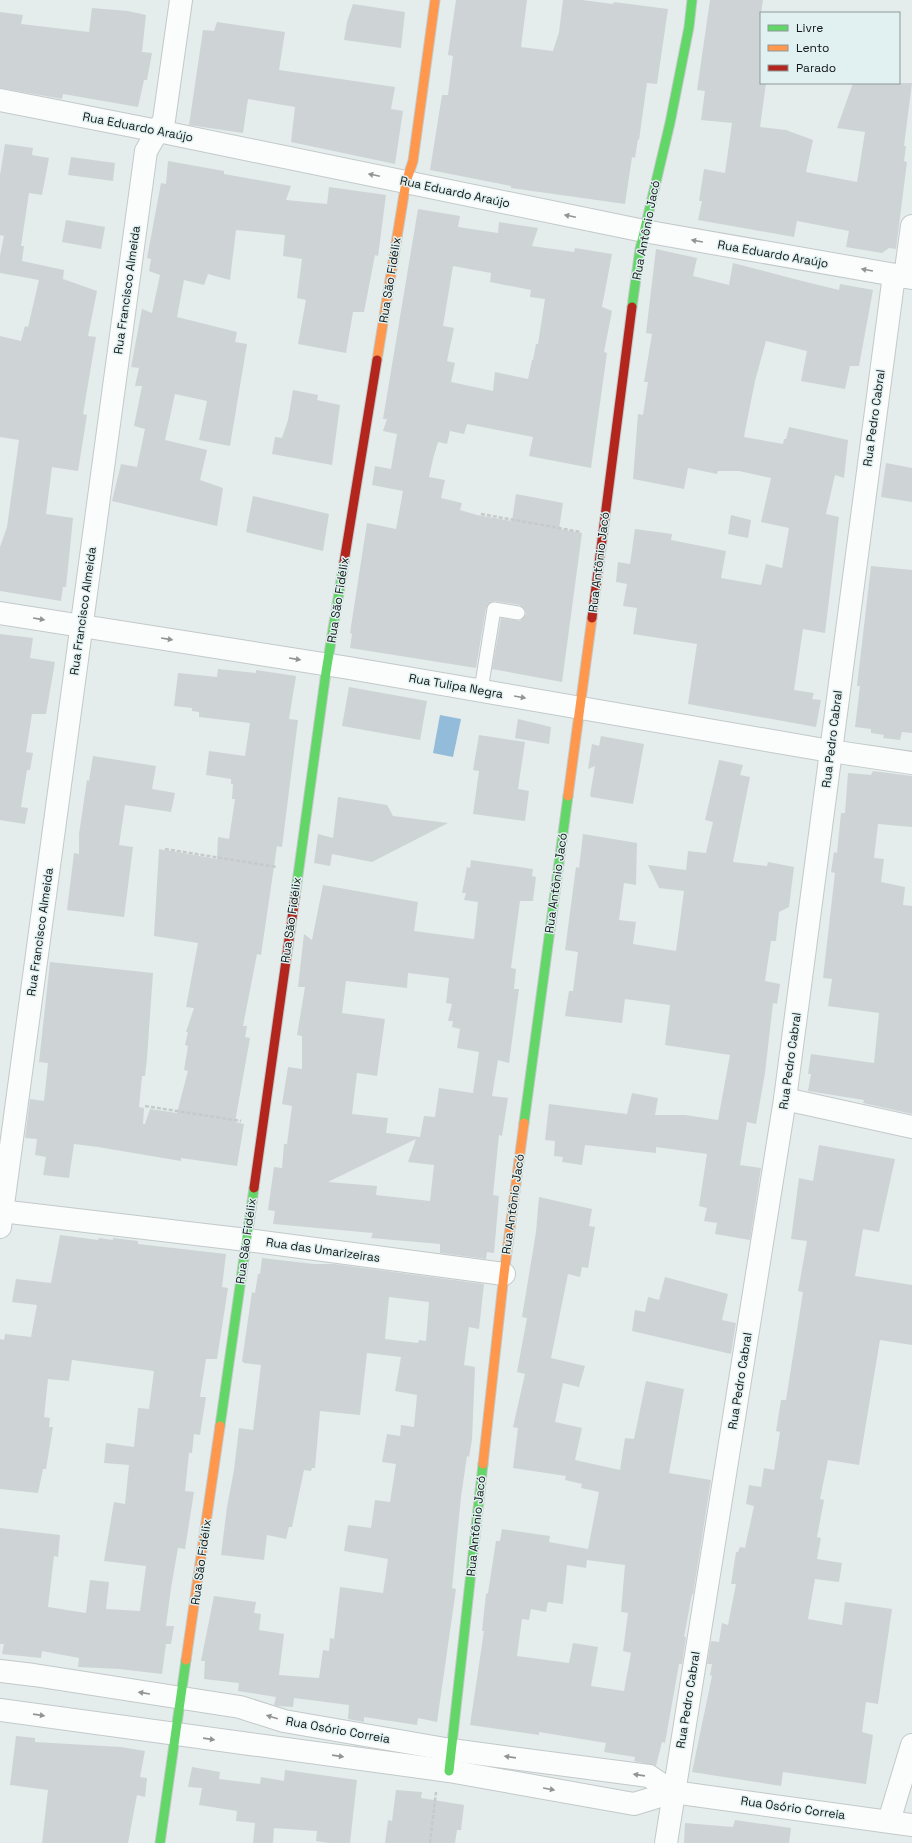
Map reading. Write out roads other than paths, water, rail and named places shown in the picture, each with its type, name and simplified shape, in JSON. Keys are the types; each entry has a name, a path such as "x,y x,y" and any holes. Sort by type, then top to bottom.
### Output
{"street":[{"name":"Rua Francisco Almeida","path":"1,1217 146,151 164,120 181,0"},
{"name":"Rua São Fidélix","path":"160,1843 247,1240 327,664 406,182 413,161 435,0"},
{"name":"Rua Antônio Jacó","path":"444,1771 451,1750 504,1274 640,249 670,123 689,27 692,0"},
{"name":"Rua Eduardo Araújo","path":"0,100 644,231 904,277"},
{"name":"Rua Pedro Cabral","path":"666,1843 673,1792 786,1099 830,751 912,226"},
{"name":"Rua Tulipa Negra","path":"0,613 327,664 830,751 912,763"},
{"path":"786,1099 912,1127"},
{"name":"Rua das Umarizeiras","path":"1,1217 247,1240 504,1274"},
{"name":"Rua Osório Correia","path":"0,1671 34,1674 181,1699 240,1707 284,1720 451,1750 649,1776 673,1792"},
{"name":"Rua Osório Correia","path":"0,1710 444,1771 634,1804 673,1792 912,1825"},
{"path":"889,1821 912,1745"}],"lane":[{"path":"481,690 494,609 518,613"}],"water":[{"path":"440,715 461,719 453,757 433,753"}]}
